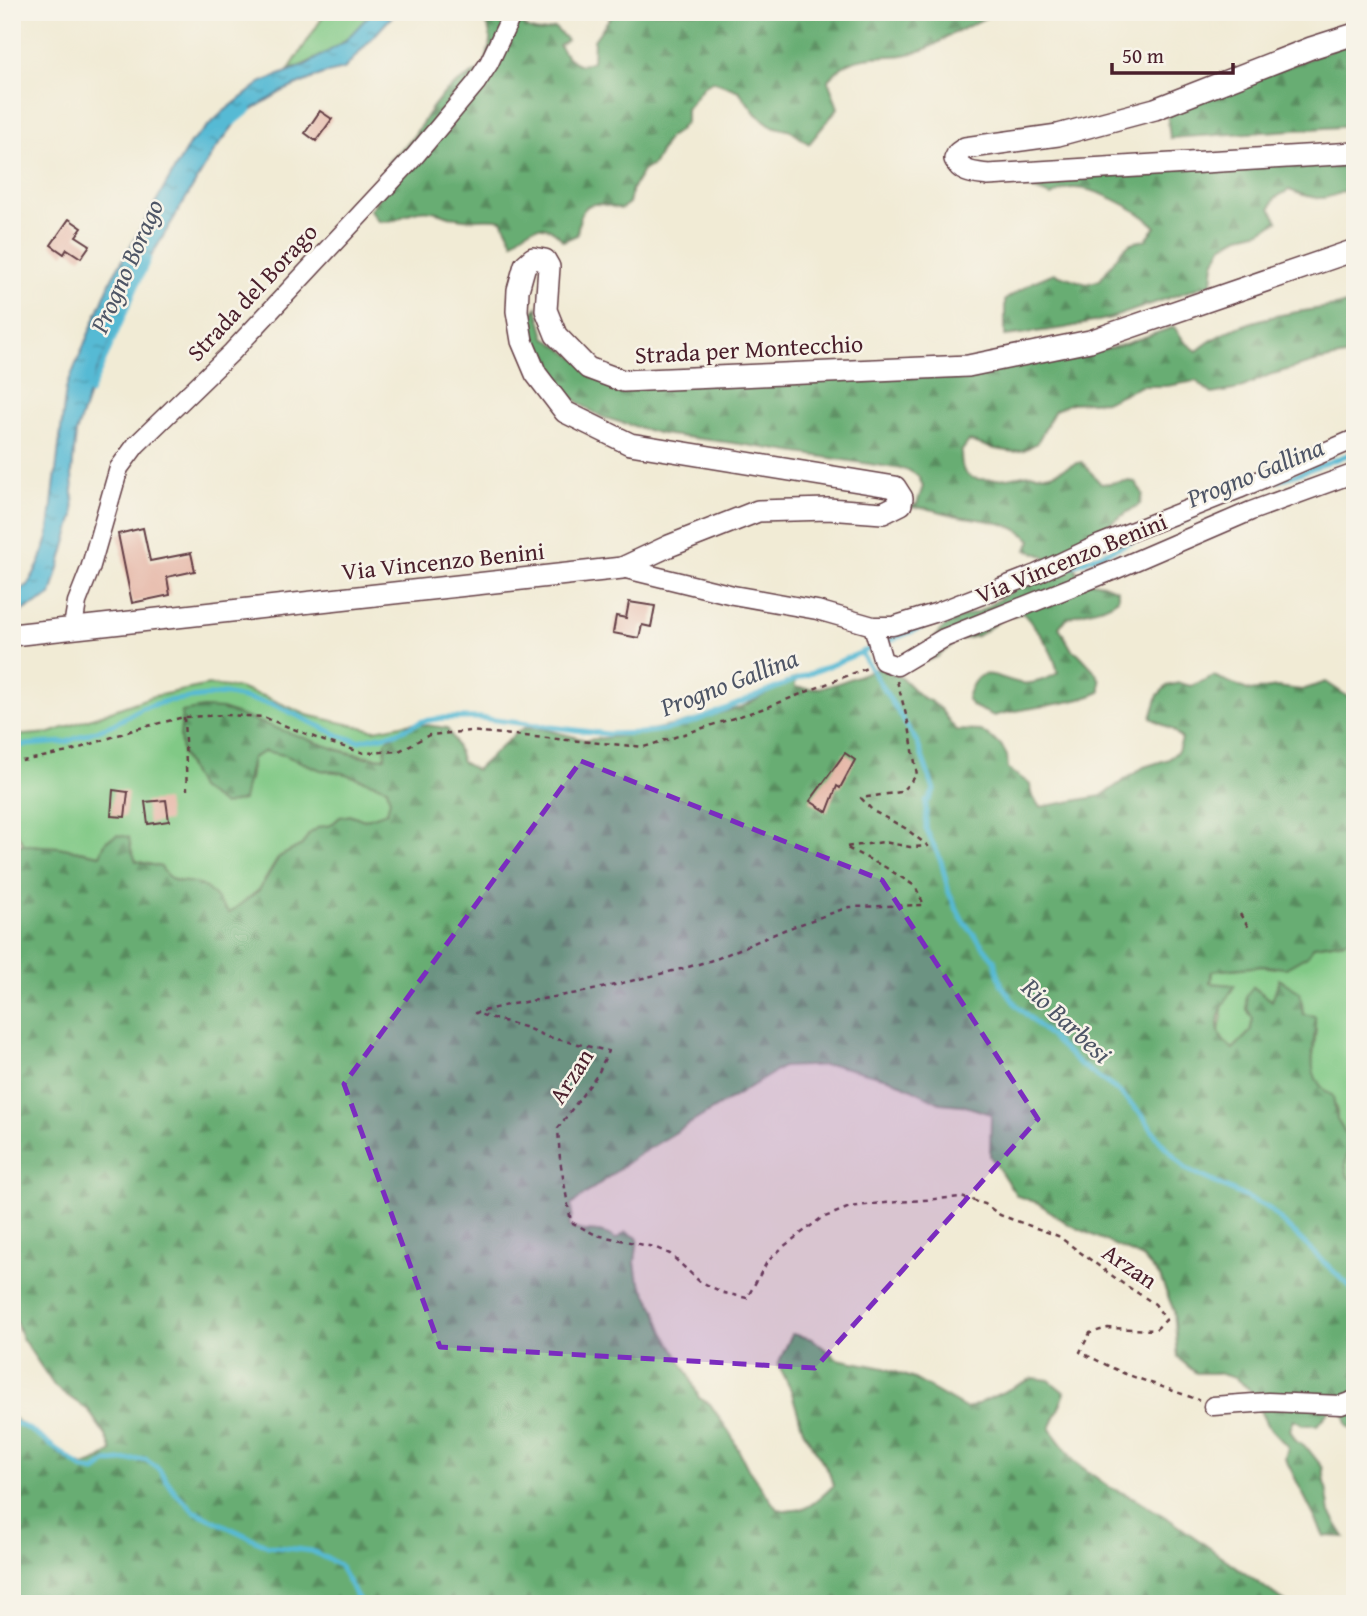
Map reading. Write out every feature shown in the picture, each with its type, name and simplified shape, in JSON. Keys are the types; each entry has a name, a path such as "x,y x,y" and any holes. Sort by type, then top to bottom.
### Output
{"street":[{"name":"Strada del Borago","path":"73,627 77,602 90,569 119,468 136,444 232,352 414,157 476,83 513,12"},
{"path":"1355,34 1311,48 1155,109 1058,135 965,148 955,159 964,171 988,175 1355,153"},
{"name":"Strada per Montecchio","path":"622,568 758,510 828,509 883,513 901,504 902,498 895,487 630,444 565,412 536,374 522,341 517,311 518,290 524,265 533,258 545,260 549,267 546,310 556,335 588,368 624,381 968,366 1090,341 1355,250"},
{"name":"Via Vincenzo Benini","path":"12,635 622,568 733,595 817,610 874,631 938,612 1036,574 1100,544 1355,439"},
{"name":"Via Vincenzo Benini","path":"888,663 897,666 944,638 1112,572 1251,511 1355,473"},
{"path":"874,631 888,663"},
{"path":"1216,1406 1268,1402 1341,1405 1355,1400"}],"path":[{"path":"12,763 68,752 184,716 263,717 324,741 365,752 400,751 429,735 470,731 644,747 768,707 888,663"},
{"name":"Arzan","path":"888,663 909,726 917,775 901,792 861,798 873,811 905,828 928,846 910,847 884,842 845,847 915,886 924,905 849,907 681,969 565,996 475,1013 548,1037 608,1051 598,1074 558,1128 560,1160 571,1222 596,1235 654,1247 670,1254 699,1281 724,1293 747,1298 767,1262 820,1219 850,1208 873,1204 961,1197 985,1205 1000,1215 1058,1236 1155,1304 1166,1320 1155,1330 1108,1328 1090,1333 1080,1352 1133,1377 1216,1406"},
{"path":"184,716 187,790"},
{"path":"1240,914 1251,931"}],"highlighted area":[{"path":"581,761 882,880 1038,1119 815,1368 440,1347 344,1084"}],"green space":[{"path":"326,12 372,12 355,32 334,48 288,71"},
{"path":"465,12 512,12 530,30 541,32 555,28 567,40 559,45 563,52 581,65 593,61 594,40 614,12 995,12 927,49 897,56 862,58 839,69 828,80 838,108 809,144 791,131 772,126 756,114 739,91 713,81 704,86 686,109 686,122 668,138 654,164 643,171 632,189 629,203 621,209 601,204 588,206 581,215 577,235 563,241 551,229 538,227 532,228 513,242 502,220 463,219 425,210 385,222 378,221 370,210 387,186 387,168 391,159 410,141 445,93 484,68 490,42 489,29 481,18"},
{"path":"1355,41 1355,126 1170,138 1167,113"},
{"path":"1355,156 1355,185 1345,191 1329,197 1315,198 1289,190 1275,198 1270,208 1278,221 1261,231 1240,236 1222,246 1214,263 1212,283 1111,318 1065,328 1005,336 1005,300 1033,282 1054,273 1087,284 1100,280 1122,250 1131,243 1145,240 1156,227 1127,206 1101,194 1076,188 1051,196 1006,177"},
{"path":"1355,303 1355,354 1315,362 1269,375 1239,389 1212,394 1196,381 1167,386 1141,386 1107,401 1071,403 1055,410 1037,443 1024,450 1014,452 995,449 969,441 961,452 961,457 964,471 970,477 986,479 1029,474 1049,475 1082,462 1101,484 1135,482 1143,494 1140,504 1090,536 1075,568 1081,580 1118,590 1118,599 1103,607 1072,616 1059,627 1072,650 1093,669 1100,680 1100,692 1076,700 994,716 972,706 967,698 971,686 981,675 994,675 1025,683 1040,681 1058,673 1045,641 1023,613 1005,617 977,636 958,640 937,657 925,661 932,641 941,630 956,619 978,612 1051,568 1044,556 1027,550 1031,540 1023,533 1004,524 909,507 917,504 923,486 918,476 908,470 661,434 602,417 546,378 524,329 537,307 545,337 608,381 944,373 1070,357 1119,346 1174,327 1185,342 1197,351 1214,339 1251,322"},
{"path":"880,668 902,678 921,697 932,702 956,730 981,731 1001,745 1007,756 1008,769 1030,784 1032,796 1040,807 1101,796 1144,767 1169,759 1178,751 1182,739 1173,730 1151,718 1158,695 1167,686 1179,683 1191,686 1214,676 1250,691 1277,687 1302,690 1326,682 1347,696 1355,697 1355,936 1345,941 1314,946 1307,956 1286,968 1262,966 1212,971 1210,983 1235,985 1221,1010 1218,1027 1225,1042 1233,1049 1250,1032 1253,1019 1247,1009 1246,997 1253,987 1272,1001 1279,979 1300,992 1303,1014 1315,1016 1313,1070 1323,1088 1333,1096 1337,1120 1350,1141 1345,1165 1348,1177 1355,1181 1355,1433 1347,1425 1344,1412 1334,1406 1317,1425 1304,1425 1294,1419 1290,1430 1296,1441 1308,1449 1323,1468 1330,1513 1345,1537 1324,1536 1285,1458 1288,1447 1267,1425 1250,1390 1235,1378 1217,1373 1196,1373 1178,1358 1174,1311 1160,1277 1143,1258 1068,1224 1038,1203 1017,1196 990,1156 991,1114 962,1105 940,1103 891,1079 834,1065 783,1067 635,1157 571,1205 569,1227 604,1233 616,1239 626,1232 638,1238 635,1262 637,1276 664,1332 699,1398 710,1404 731,1435 748,1469 777,1509 802,1509 833,1486 829,1472 803,1430 791,1390 778,1364 792,1334 812,1339 838,1359 884,1368 914,1379 967,1409 1033,1378 1049,1380 1065,1393 1050,1429 1075,1462 1109,1487 1134,1498 1172,1521 1288,1604 12,1604 12,1417 62,1457 84,1466 112,1451 106,1436 88,1410 55,1387 22,1338 12,1311 12,844 58,847 100,855 106,841 117,835 129,837 136,861 161,867 174,880 205,887 229,913 259,890 279,857 302,845 309,834 319,827 331,825 340,817 352,815 364,820 387,812 390,800 387,788 265,751 252,758 243,800 224,805 199,788 182,753 182,712 203,708 222,709 362,757 385,758 386,741 412,723 447,728 462,762 476,770 524,728 543,729 587,740 620,736 676,725 742,707 795,678 795,687 817,688"},
{"path":"209,685 238,688 307,715 375,730 412,723 386,741 386,758 333,748 249,719 182,754 192,775 249,781 252,758 265,751 284,755 321,770 343,773 387,788 390,800 387,813 364,820 352,815 340,817 331,825 309,834 302,845 279,857 259,890 229,914 204,889 168,877 160,867 136,861 130,849 100,855 58,847 24,845 12,825 12,736 50,733 150,697"},
{"path":"1355,936 1355,1181 1348,1177 1345,1165 1350,1141 1337,1120 1337,1108 1315,1079 1312,1066 1316,1029 1303,1014 1302,1002 1273,1001 1253,987 1247,1009 1253,1019 1250,1032 1233,1049 1219,1033 1221,1004 1211,977 1212,971 1262,966 1274,968 1307,956 1314,946 1345,941"}],"water":[{"path":"372,12 396,12 344,69 323,74 283,91 241,116 215,150 147,263 96,373 76,433 72,472 74,516 51,595 12,617 12,594 28,585 48,538 66,388 112,278 190,143 223,112 262,82 307,64 344,42"}],"building":[{"path":"320,111 332,119 316,141 305,133"},
{"path":"69,219 82,228 76,236 90,245 81,258 67,249 64,254 51,245"},
{"path":"143,528 150,561 191,553 195,571 167,577 170,595 132,603 118,534"},
{"path":"629,602 655,606 651,627 642,625 639,638 613,633 616,616 626,618"},
{"path":"845,753 855,760 840,788 837,786 827,812 810,801"},
{"path":"113,790 128,792 125,817 111,816"},
{"path":"166,800 169,821 148,824 145,802"}],"waterway":[{"name":"Progno Borago","path":"234,123 250,110"},
{"name":"Progno Borago","path":"90,393 149,258"},
{"name":"Progno Gallina","path":"1279,481 1355,452"},
{"name":"Progno Gallina","path":"1072,566 1193,517"},
{"name":"Progno Gallina","path":"12,746 66,742 114,724 142,708 167,701 224,694 275,705 340,736 358,741 396,733 423,721 444,718 480,718 607,734 641,733 696,721 937,621"},
{"name":"Rio Barbesi","path":"861,653 917,742 934,790 926,801 926,829 941,861 949,893 961,918 994,960 1002,986 1017,1006 1081,1065 1118,1091 1142,1115 1160,1141 1186,1169 1267,1207 1355,1292"},
{"path":"12,1421 30,1430 85,1470 95,1471 107,1462 145,1459 158,1468 175,1492 194,1511 268,1546 312,1551 339,1565 361,1604"}]}
